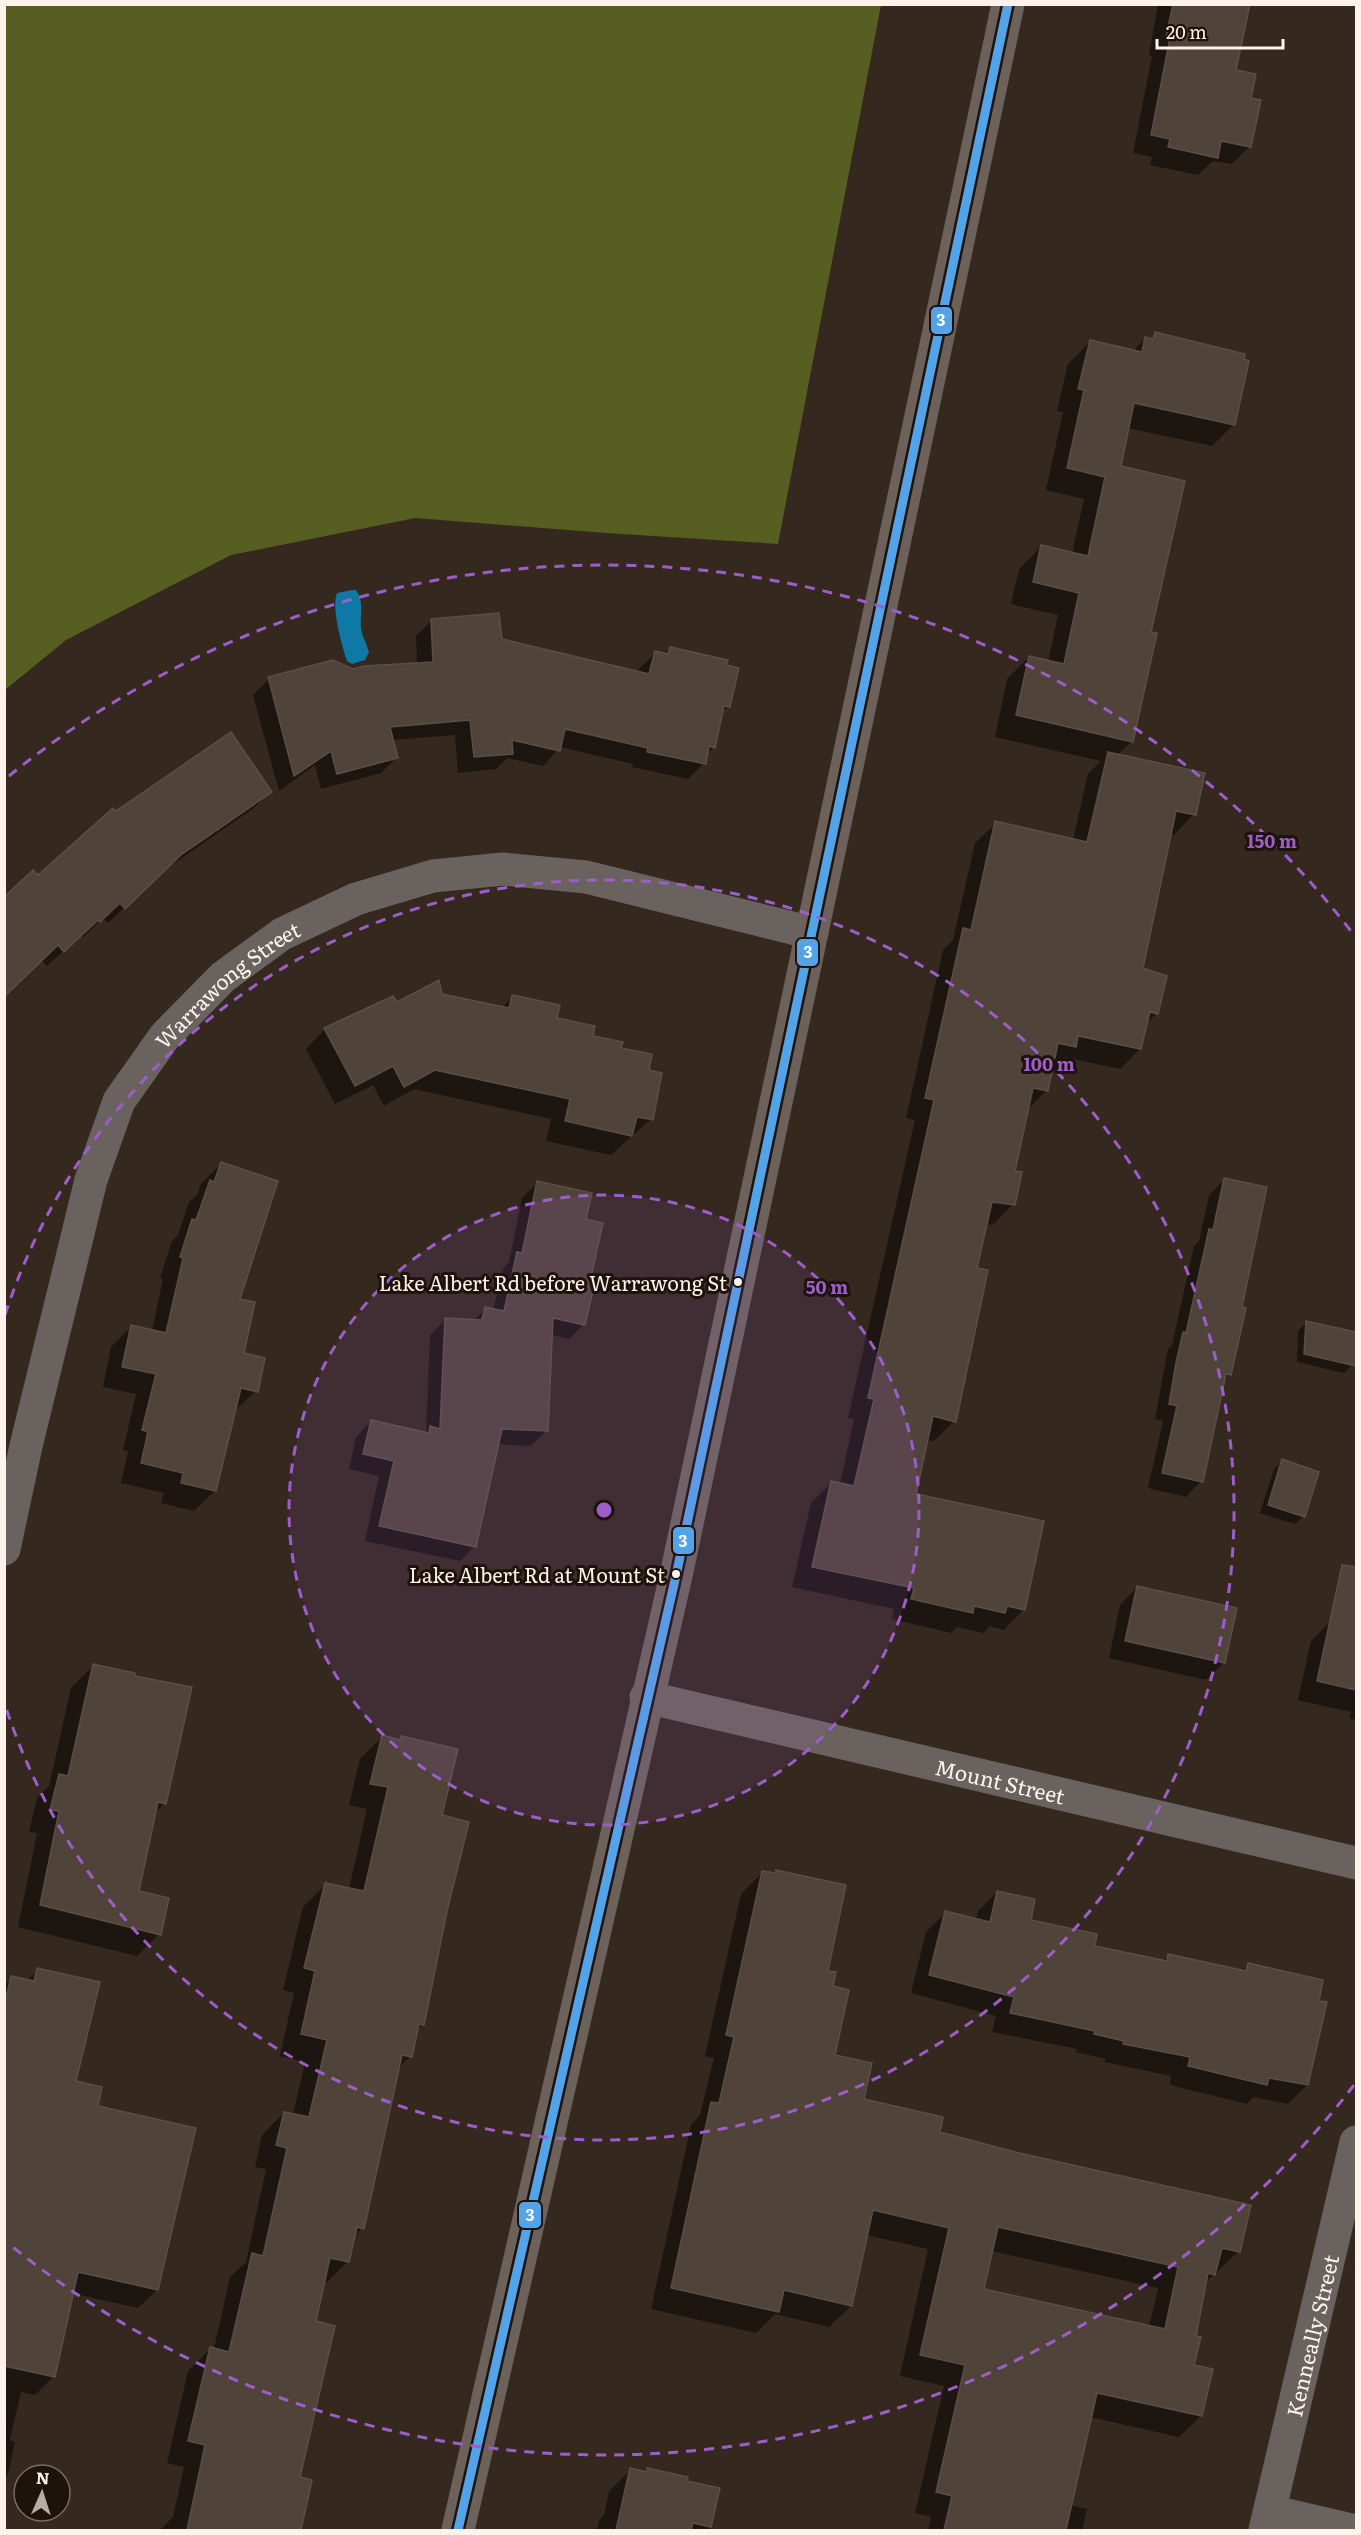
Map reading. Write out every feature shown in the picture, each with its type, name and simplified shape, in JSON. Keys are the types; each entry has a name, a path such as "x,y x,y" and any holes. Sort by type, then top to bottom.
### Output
{"main road":[{"path":"458,2530 646,1697 677,1571 1008,4"}],"street":[{"name":"Warrawong Street","path":"4,1549 26,1446 91,1180 119,1101 165,1036 223,977 282,934 357,899 433,876 503,869 586,878 812,933"},
{"name":"Mount Street","path":"646,1697 1356,1863"},
{"name":"Kenneally Street","path":"1267,2521 1356,2142"},
{"path":"1267,2521 1352,2530"}],"green space":[{"path":"5,4 881,5 778,544 415,518 231,555 66,640 5,690"}],"water":[{"path":"356,590 361,601 361,627 369,652 365,660 352,664 347,661 335,607 337,593"}],"building":[{"path":"1173,4 1250,4 1236,70 1256,74 1251,98 1261,100 1251,147 1221,141 1218,158 1168,147 1170,139 1151,135 1170,38 1166,37"},
{"path":"1155,332 1245,354 1244,359 1249,361 1235,425 1134,403 1121,466 1185,481 1151,632 1157,633 1133,742 1016,715 1029,656 1064,664 1079,593 1033,582 1041,545 1088,556 1105,477 1067,468 1084,390 1078,389 1090,340 1142,352 1145,337 1153,339"},
{"path":"499,613 502,639 649,674 655,651 668,654 670,647 728,660 727,665 739,668 730,707 724,706 715,748 709,746 706,764 647,752 648,748 565,729 560,751 512,740 513,754 474,757 470,720 390,727 398,758 337,774 331,751 294,776 268,677 333,660 353,669 364,666 433,662 431,619"},
{"path":"231,732 272,792 181,855 125,909 120,903 64,952 58,945 4,997 4,897 33,870 38,875 113,808 116,811"},
{"path":"1108,752 1205,773 1196,815 1176,811 1143,968 1167,976 1158,1014 1150,1012 1141,1049 1078,1036 1076,1047 1058,1043 1048,1091 1033,1088 1015,1171 1022,1172 1015,1205 992,1202 977,1268 988,1270 956,1422 933,1416 916,1494 1044,1521 1025,1610 1007,1606 1005,1613 974,1606 973,1613 911,1599 914,1588 812,1567 831,1481 854,1486 874,1399 868,1398 934,1100 925,1098 963,928 971,930 995,821 1087,842"},
{"path":"439,980 442,994 509,1008 512,995 560,1005 557,1018 595,1026 593,1036 623,1042 621,1048 652,1054 649,1070 662,1073 653,1120 637,1117 632,1136 565,1121 570,1099 435,1070 404,1087 393,1066 355,1086 324,1028 393,996 397,1002"},
{"path":"221,1162 278,1181 240,1299 255,1302 244,1353 265,1358 258,1392 241,1388 216,1491 181,1483 183,1473 141,1463 148,1432 142,1430 156,1374 122,1367 131,1325 166,1333 183,1258 180,1257 192,1219 196,1220 210,1180 214,1182"},
{"path":"1224,1178 1267,1187 1242,1307 1246,1308 1231,1375 1226,1374 1203,1482 1162,1473 1177,1406 1169,1404 1176,1363 1183,1332 1186,1333 1209,1229 1213,1230"},
{"path":"537,1181 592,1193 586,1219 603,1223 591,1277 596,1278 585,1325 553,1318 548,1431 502,1429 476,1547 379,1526 394,1461 363,1454 371,1420 429,1433 430,1426 440,1429 445,1318 482,1320 485,1307 504,1311 517,1252 522,1253"},
{"path":"1306,1321 1356,1332 1356,1366 1304,1354"},
{"path":"1282,1459 1319,1472 1305,1517 1268,1505"},
{"path":"1342,1565 1356,1567 1356,1690 1317,1681"},
{"path":"1137,1586 1237,1608 1225,1663 1125,1641"},
{"path":"93,1664 135,1673 135,1676 192,1687 166,1804 158,1802 139,1891 169,1898 161,1935 40,1905 59,1811 50,1810 59,1774 68,1776"},
{"path":"382,1735 400,1740 401,1736 458,1749 442,1815 469,1822 447,1911 424,2025 419,2024 412,2057 402,2055 364,2229 357,2227 349,2262 330,2258 316,2321 335,2326 300,2477 312,2480 301,2530 187,2530 205,2445 188,2441 210,2347 229,2352 252,2253 263,2256 287,2148 276,2145 284,2112 309,2117 327,2040 301,2034 315,1971 304,1968 325,1883 364,1891 388,1787 370,1784"},
{"path":"776,1870 846,1885 828,1971 836,1972 833,1986 849,1990 835,2055 872,2063 864,2099 943,2117 940,2132 1015,2152 1251,2205 1240,2252 1222,2248 1215,2275 1208,2273 1196,2336 1201,2337 1194,2365 1213,2369 1202,2416 1097,2393 1066,2530 944,2530 952,2496 936,2492 965,2365 920,2355 949,2228 873,2210 852,2306 784,2290 779,2312 671,2288 711,2102 719,2103 734,2037 726,2035 762,1871 776,1873","holes":["998,2227 1178,2267 1165,2329 984,2289"]},
{"path":"997,1891 1035,1899 1031,1920 1097,1934 1095,1946 1167,1961 1168,1954 1246,1971 1248,1963 1323,1980 1319,2001 1327,2002 1308,2085 1269,2078 1267,2085 1188,2066 1190,2057 1123,2044 1124,2041 1094,2034 1095,2031 1010,2013 1014,1997 929,1975 945,1911 990,1922"},
{"path":"37,1968 100,1982 76,2081 102,2087 98,2106 196,2128 158,2290 78,2272 55,2377 4,2366 4,2007 11,1976 34,1981"},
{"path":"630,2468 647,2472 647,2468 688,2477 687,2481 720,2488 711,2527 693,2523 691,2530 616,2530"}],"transit line":[{"name":"3","path":"458,2530 677,1571 1008,4"}],"place":[{"name":"Lake Albert Rd before Warrawong St","path":"738,1282"},
{"name":"Lake Albert Rd at Mount St","path":"676,1574"}]}
